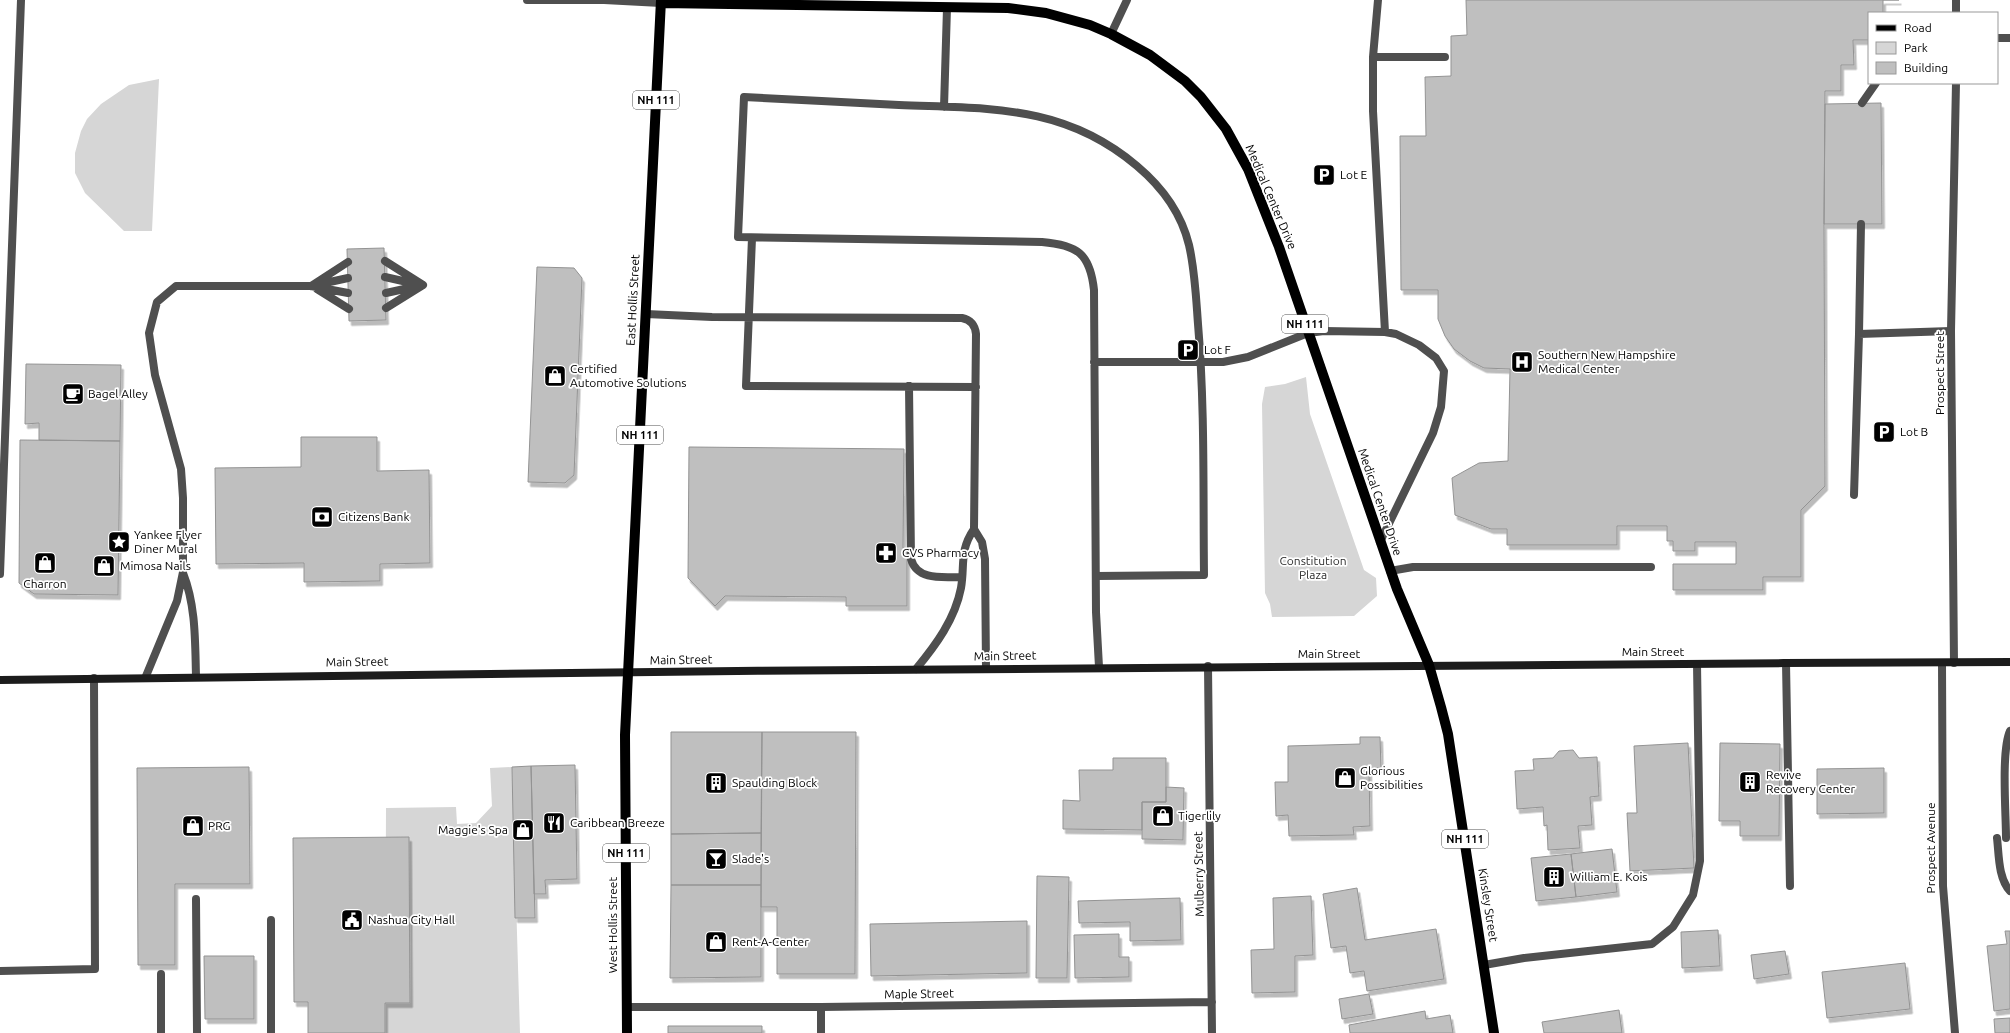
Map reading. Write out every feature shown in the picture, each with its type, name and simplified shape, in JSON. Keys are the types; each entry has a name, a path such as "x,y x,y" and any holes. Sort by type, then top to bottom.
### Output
{"main road":[{"name":"Medical Center Drive","path":"661,1 1027,10 1068,18 1111,34 1150,55 1185,81 1201,97 1226,129 1248,169 1270,220 1390,572 1429,665"},
{"name":"East Hollis Street","path":"627,673 661,1"},
{"name":"Main Street","path":"0,680 146,676 627,673 1208,666 2010,662"},
{"name":"Kinsley Street","path":"1429,665 1448,734 1494,1033"},
{"name":"West Hollis Street","path":"627,673 625,735 627,1033"}],"street":[{"path":"0,574 21,0"},
{"path":"528,0 661,1"},
{"path":"1111,34 1127,0"},
{"path":"1378,0 1373,57 1373,111 1385,332"},
{"path":"1956,0 1956,12"},
{"path":"944,107 947,8"},
{"path":"1998,38 2010,38"},
{"path":"1373,57 1445,57"},
{"path":"1862,103 1875,84"},
{"name":"Prospect Street","path":"1954,663 1952,331 1956,84"},
{"path":"1096,576 1204,575 1202,363 1195,272 1188,242 1178,216 1167,196 1151,178 1120,151 1104,141 1062,122 1011,112 944,107 744,97 738,237 1042,242 1068,246 1083,255 1091,271 1094,290 1096,576 1099,667"},
{"path":"1854,495 1861,224"},
{"path":"752,238 746,386 976,387"},
{"path":"385,261 423,285"},
{"path":"311,286 348,262"},
{"path":"385,277 423,285"},
{"path":"146,676 177,601 183,572 183,498 181,469 155,375 149,333 157,302 176,286 311,286 348,278"},
{"path":"386,293 423,285"},
{"path":"386,308 423,285"},
{"path":"311,286 348,294"},
{"path":"311,286 349,309"},
{"path":"646,314 748,317 967,319 975,328 976,387 974,529 964,549 958,602 952,616 936,643 916,669"},
{"path":"1094,362 1223,362 1248,357 1308,333 1330,331 1385,332 1396,334 1419,345 1439,362 1445,377 1441,407 1435,428 1380,542"},
{"path":"1859,334 1952,331"},
{"path":"909,386 912,565 922,574 928,576 962,577"},
{"path":"974,529 982,542 985,558 986,668"},
{"path":"1390,572 1413,567 1651,567"},
{"path":"183,572 188,587 194,618 196,676"},
{"path":"1786,663 1790,886"},
{"name":"Prospect Avenue","path":"1942,663 1942,886 1955,1033"},
{"path":"1484,965 1524,958 1652,944 1673,927 1693,895 1700,861 1697,664"},
{"name":"Mulberry Street","path":"1208,666 1212,1033"},
{"path":"0,971 95,969 94,678"},
{"path":"2006,838 2005,756 2006,739 2010,731"},
{"path":"1998,838 2001,870 2005,886 2010,891"},
{"path":"196,898 197,1033"},
{"path":"271,920 271,1033"},
{"path":"161,974 161,1033"},
{"name":"Maple Street","path":"626,1007 820,1007 1212,1002"},
{"path":"820,1007 821,1033"}],"green space":[{"path":"159,79 152,231 124,231 85,193 75,173 75,153 81,131 87,119 101,104 129,85"},
{"name":"Constitution Plaza","path":"1306,377 1310,414 1364,570 1376,578 1377,596 1354,616 1272,617 1270,604 1265,593 1262,404 1265,387 1285,384"},
{"path":"512,767 520,1033 385,1033 386,808 456,807 457,824 476,823 492,806 490,768"}],"building":[{"name":"Southern New Hampshire Medical Center","path":"1466,0 1883,0 1883,12 1868,12 1868,40 1853,40 1854,65 1841,65 1841,91 1825,91 1825,486 1801,510 1801,577 1763,577 1763,590 1673,590 1673,564 1736,564 1736,542 1695,542 1695,551 1673,551 1673,541 1667,541 1667,526 1617,526 1617,545 1507,545 1507,529 1491,529 1455,515 1452,478 1479,463 1508,461 1510,369 1484,368 1470,361 1454,349 1445,336 1438,319 1438,290 1401,290 1400,136 1426,136 1425,77 1451,76 1451,36 1467,35"},
{"path":"1881,103 1882,224 1824,224 1825,104"},
{"path":"384,248 386,320 349,321 347,249"},
{"name":"Certified Automotive Solutions","path":"537,267 574,268 582,278 574,475 565,483 528,482"},
{"name":"Bagel Alley","path":"26,364 121,365 120,441 39,440 39,423 25,424"},
{"name":"Citizens Bank","path":"301,437 377,437 377,471 429,470 430,563 380,564 380,581 304,582 304,563 216,564 215,468 301,467"},
{"path":"20,440 120,441 118,595 34,594 19,583"},
{"name":"CVS Pharmacy","path":"689,447 904,449 903,548 907,548 907,606 846,606 846,597 725,596 715,606 688,578"},
{"name":"Spaulding Block","path":"671,732 762,732 761,833 671,834"},
{"path":"762,732 856,732 855,974 777,974 777,907 761,907"},
{"path":"1360,737 1380,737 1381,768 1369,768 1370,826 1353,827 1354,835 1289,836 1288,815 1276,816 1275,782 1288,782 1288,746 1360,744"},
{"path":"1688,743 1694,868 1630,871 1627,813 1637,813 1634,746"},
{"name":"Revive Recovery Center","path":"1720,743 1780,744 1779,836 1740,836 1740,821 1719,821"},
{"path":"1573,750 1579,758 1597,757 1599,796 1590,797 1592,825 1578,826 1580,848 1548,850 1547,825 1544,826 1543,807 1517,809 1515,771 1534,770 1533,759 1553,758 1559,751"},
{"path":"1113,758 1166,758 1166,802 1142,802 1142,830 1063,829 1063,800 1080,801 1079,770 1113,770"},
{"name":"Caribbean Breeze","path":"575,765 577,879 545,880 546,894 534,894 531,766"},
{"name":"Maggie's Spa","path":"531,766 535,918 515,918 512,767"},
{"name":"PRG","path":"249,767 250,884 175,884 175,965 138,965 137,768"},
{"path":"1884,768 1884,813 1817,814 1817,769"},
{"name":"Tigerlily","path":"1166,787 1184,788 1183,840 1142,839 1142,802 1166,802"},
{"name":"Slade's","path":"761,833 761,885 671,885 671,834"},
{"name":"Nashua City Hall","path":"409,837 410,1003 385,1003 385,1033 308,1033 308,1002 294,1002 293,838"},
{"path":"1612,849 1617,892 1576,897 1571,854"},
{"name":"William E. Kois","path":"1571,854 1576,897 1536,901 1531,858"},
{"path":"1037,876 1069,877 1067,978 1036,978"},
{"name":"Rent-A-Center","path":"671,885 761,885 761,977 670,978"},
{"path":"1357,888 1365,940 1436,929 1444,979 1367,991 1364,971 1350,973 1346,946 1331,948 1323,894"},
{"path":"1311,896 1313,955 1295,956 1295,992 1252,993 1251,950 1274,949 1273,898"},
{"path":"1180,898 1181,940 1130,941 1130,922 1079,923 1078,901"},
{"path":"1027,921 1027,973 871,976 870,924"},
{"path":"1718,930 1720,966 1682,968 1681,932"},
{"path":"2005,931 2010,931 2010,1009 1994,1011 1987,946 2007,944"},
{"path":"1119,934 1119,957 1129,957 1129,977 1075,978 1074,935"},
{"path":"1785,951 1789,974 1754,979 1751,955"},
{"path":"204,956 254,956 254,1019 205,1019"},
{"path":"1905,963 1910,1009 1827,1018 1822,972"},
{"path":"1369,994 1373,1014 1342,1019 1339,999"},
{"path":"1619,1010 1622,1033 1544,1033 1542,1022"},
{"path":"1425,1011 1426,1019 1450,1015 1453,1033 1350,1033 1349,1025"},
{"path":"2010,1018 2010,1033 1995,1033 1994,1019"},
{"path":"668,1026 762,1026 762,1033 668,1033"}],"place":[{"name":"Lot E","path":"1324,175"},
{"name":"Lot F","path":"1188,350"},
{"name":"Southern New Hampshire Medical Center","path":"1522,362"},
{"name":"Certified Automotive Solutions","path":"555,376"},
{"name":"Bagel Alley","path":"73,394"},
{"name":"Lot B","path":"1884,432"},
{"name":"Citizens Bank","path":"322,517"},
{"name":"Yankee Flyer Diner Mural","path":"119,542"},
{"name":"CVS Pharmacy","path":"886,553"},
{"name":"Charron","path":"45,563"},
{"name":"Mimosa Nails","path":"104,566"},
{"name":"Glorious Possibilities","path":"1345,778"},
{"name":"Revive Recovery Center","path":"1750,782"},
{"name":"Spaulding Block","path":"716,783"},
{"name":"Tigerlily","path":"1163,816"},
{"name":"Caribbean Breeze","path":"554,823"},
{"name":"PRG","path":"193,826"},
{"name":"Maggie's Spa","path":"523,830"},
{"name":"Slade's","path":"716,859"},
{"name":"William E. Kois","path":"1554,877"},
{"name":"Nashua City Hall","path":"352,920"},
{"name":"Rent-A-Center","path":"716,942"}]}
